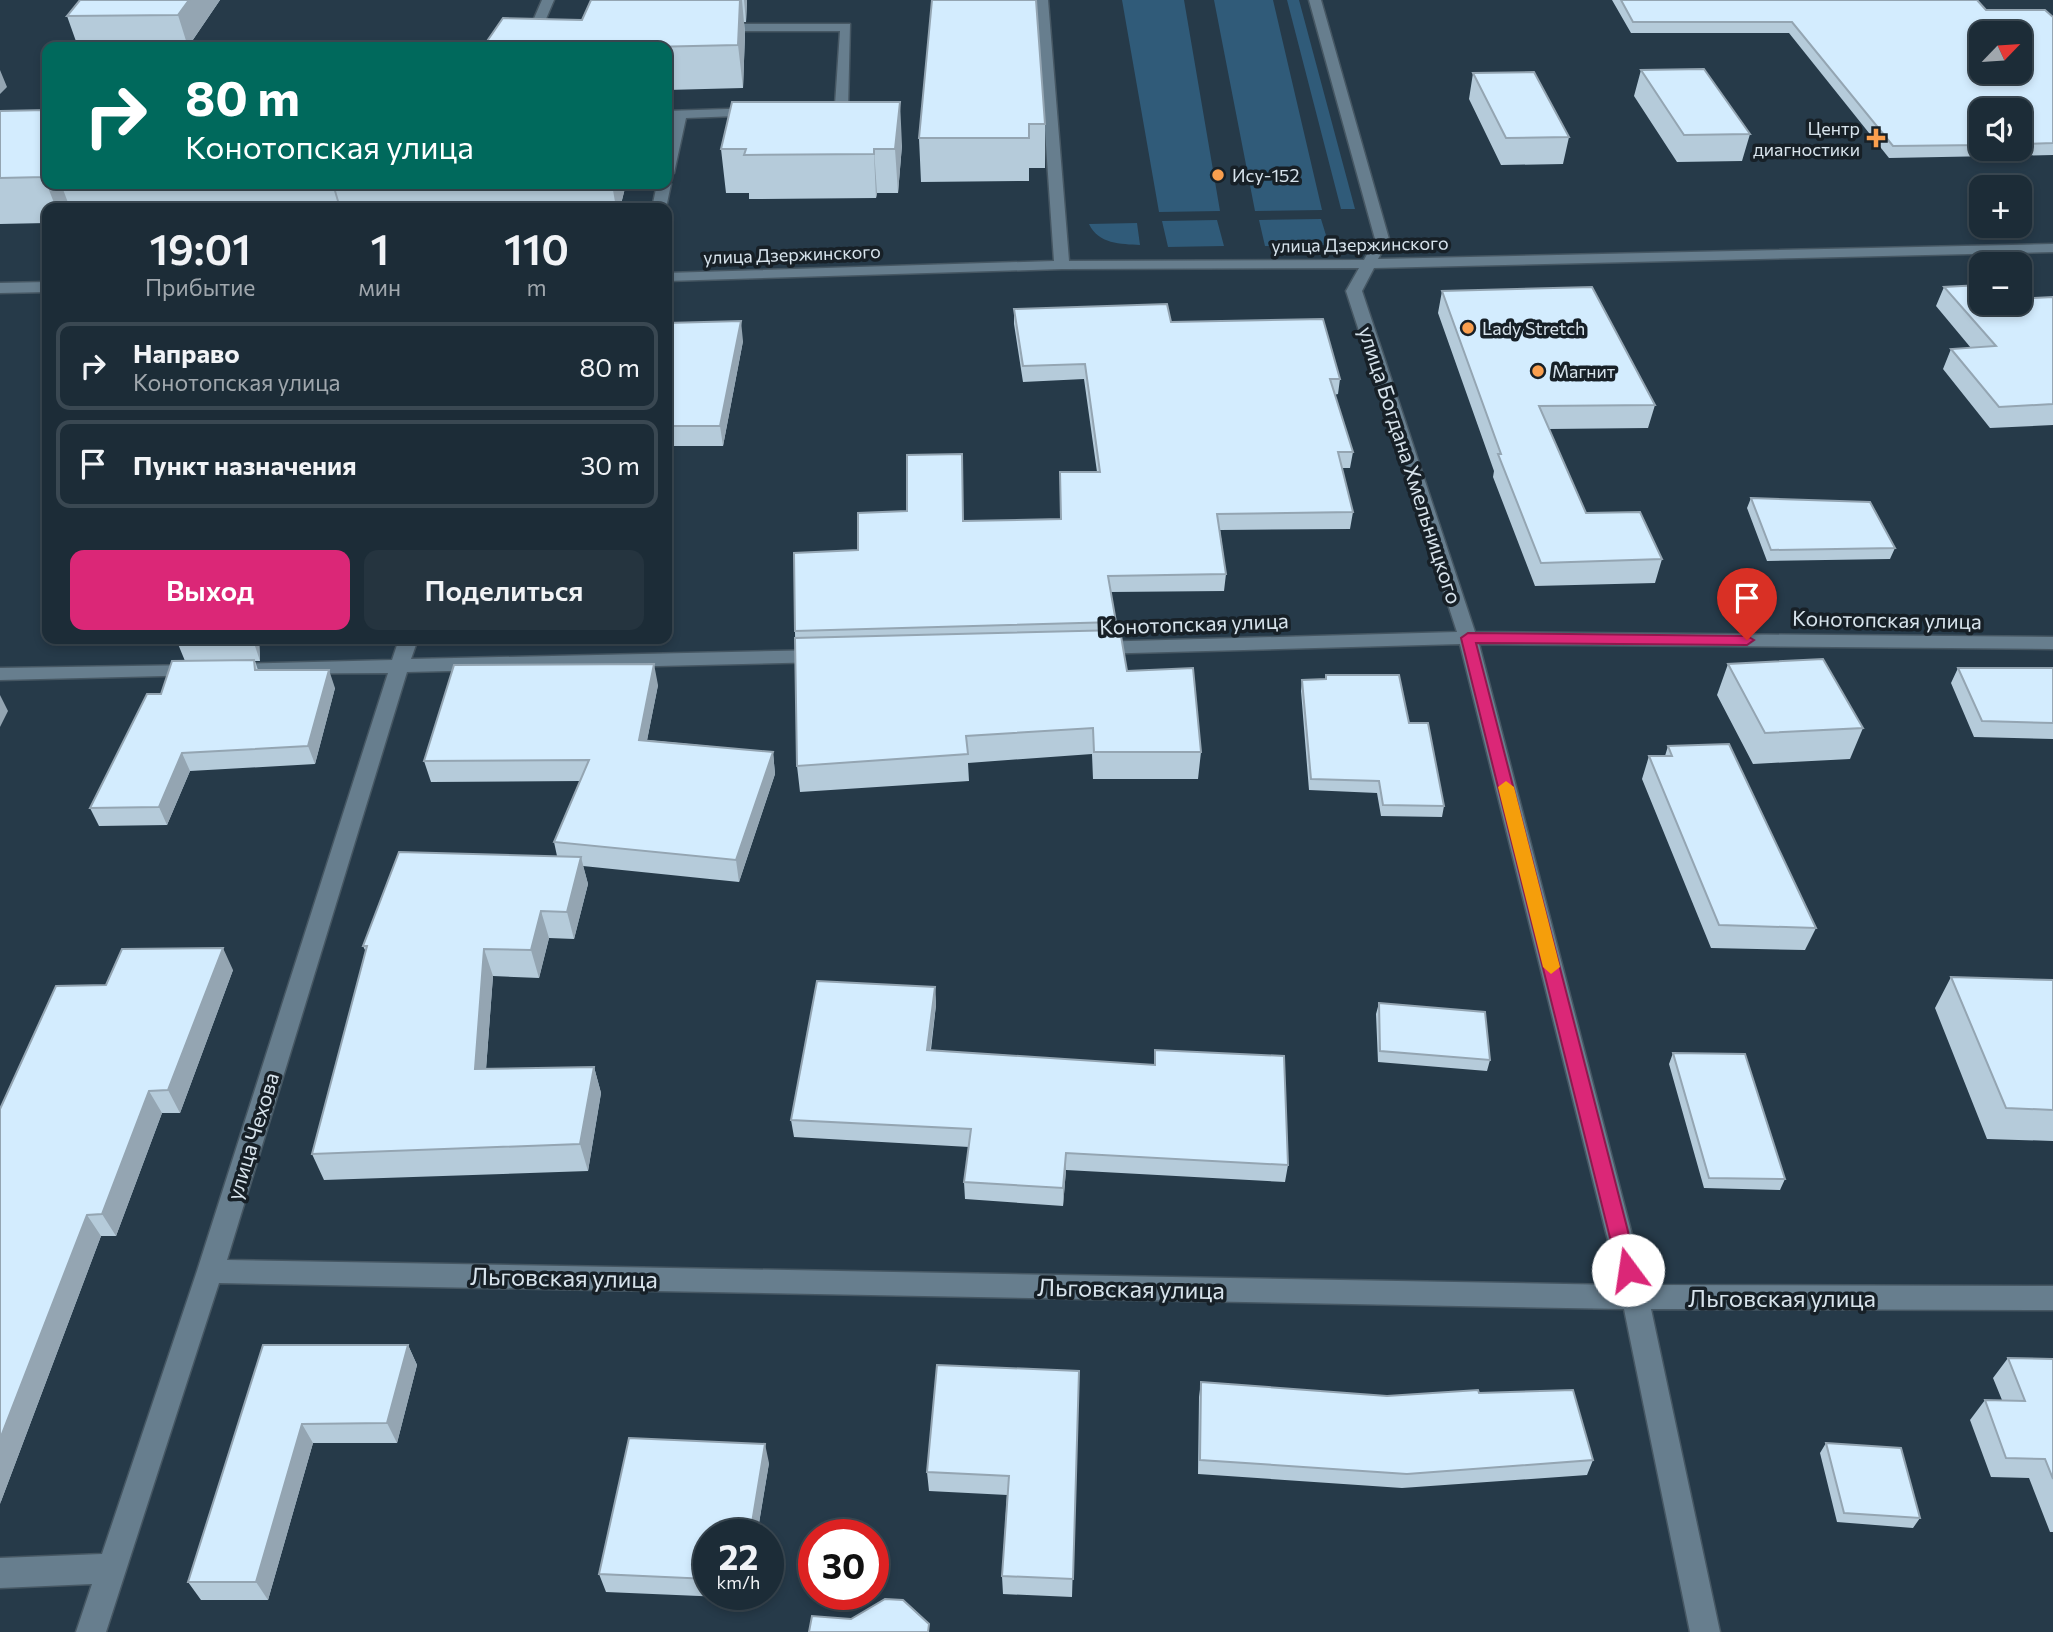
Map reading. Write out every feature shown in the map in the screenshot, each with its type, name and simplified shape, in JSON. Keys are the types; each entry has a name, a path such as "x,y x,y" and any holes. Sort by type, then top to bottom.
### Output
{"street":[{"path":"548,0 535,30 562,29"},
{"path":"1042,0 1062,265"},
{"name":"улица Богдана Хмельницкого","path":"1315,0 1382,239 1354,291 1468,638 1635,1297 1705,1632"},
{"path":"710,28 846,27 841,109 801,111"},
{"path":"673,115 774,112"},
{"name":"улица Дзержинского","path":"672,277 1062,265 1368,264 2053,248"},
{"path":"0,288 42,287"},
{"name":"Конотопская улица","path":"1079,649 1468,638 2053,643"},
{"name":"улица Чехова","path":"91,1632 210,1271 406,644"},
{"path":"0,674 843,655"},
{"name":"Льговская улица","path":"210,1271 1635,1297 2053,1297"},
{"path":"0,1573 113,1569"}],"shaded area":[{"path":"1122,0 1184,0 1220,211 1159,212"},
{"path":"1214,0 1273,0 1322,210 1255,211"},
{"path":"1287,0 1299,0 1355,209 1341,209"},
{"path":"1321,219 1329,245 1265,246 1259,220"},
{"path":"1217,220 1224,246 1168,247 1162,221"},
{"path":"1137,223 1140,245 1104,239 1093,231 1089,224"}],"building":[{"path":"80,0 189,0 178,15 67,16"},
{"path":"591,0 740,0 738,45 672,46 672,42 486,42 503,18 582,20"},
{"path":"932,0 1036,0 1045,124 1029,124 1029,138 919,138"},
{"path":"1621,0 1977,0 1986,10 2045,10 2053,17 2053,143 2032,144 2032,98 1969,98 1969,145 1893,146 1792,22 1633,22"},
{"path":"1704,69 1750,134 1684,135 1641,70"},
{"path":"1534,72 1569,137 1506,138 1473,73"},
{"path":"732,102 900,102 895,149 874,149 874,154 744,155 746,149 721,149"},
{"path":"42,110 42,177 0,178 0,111"},
{"path":"1969,286 1969,315 2032,315 2032,298 2053,297 2053,404 1999,407 1951,349 1996,346 1944,287"},
{"path":"1592,287 1655,405 1539,406 1586,513 1640,512 1662,559 1541,563 1498,454 1501,454 1442,291"},
{"path":"1167,304 1171,322 1323,319 1340,379 1330,379 1353,452 1338,452 1353,512 1217,514 1226,574 1108,576 1116,622 795,631 794,553 858,550 858,513 907,511 907,455 962,454 963,521 1061,519 1060,472 1100,472 1085,364 1023,366 1014,309"},
{"path":"741,321 720,426 672,426 672,323"},
{"path":"1751,498 1870,502 1895,548 1771,550"},
{"path":"1120,630 1127,671 1193,668 1201,752 1094,752 1093,728 966,736 968,754 797,766 795,638"},
{"path":"1823,659 1863,728 1765,733 1728,664"},
{"path":"254,660 255,670 329,670 308,746 182,753 159,807 90,808 147,694 161,694 172,661"},
{"path":"654,664 639,740 773,752 736,860 554,842 589,760 424,761 454,665"},
{"path":"1958,668 2053,668 2053,723 1982,721"},
{"path":"1326,675 1399,675 1409,723 1428,723 1444,806 1383,805 1379,781 1311,779 1302,680 1326,679"},
{"path":"1729,744 1816,928 1719,925 1649,756 1672,756 1668,746"},
{"path":"399,852 581,857 567,912 541,911 531,950 484,949 475,1069 594,1067 580,1144 312,1154 367,946 363,946"},
{"path":"223,948 168,1090 149,1091 102,1214 87,1215 0,1439 0,1109 56,986 106,985 122,949"},
{"path":"1951,977 2053,980 2053,1110 2006,1108"},
{"path":"817,981 935,987 927,1050 1155,1065 1155,1050 1284,1056 1288,1165 1066,1153 1063,1188 964,1182 971,1129 791,1120"},
{"path":"1379,1003 1485,1012 1490,1060 1380,1051"},
{"path":"1673,1053 1745,1054 1785,1179 1709,1178"},
{"path":"263,1345 408,1345 387,1423 302,1424 256,1582 188,1582"},
{"path":"2008,1358 2053,1359 2053,1479 2045,1459 2006,1458 1985,1400 2025,1401"},
{"path":"937,1365 1079,1371 1073,1579 1002,1576 1009,1476 927,1472"},
{"path":"1201,1382 1387,1396 1478,1390 1479,1393 1573,1390 1593,1460 1407,1474 1200,1460"},
{"path":"629,1438 765,1444 753,1519 693,1519 693,1578 599,1574"},
{"path":"1826,1443 1901,1448 1920,1518 1844,1513"},
{"path":"889,1599 903,1600 929,1624 928,1632 809,1632 812,1616 851,1619 866,1610 889,1610"}],"slow traffic":[{"path":"1506,787 1551,967"}],"place":[{"name":"Центр диагностики","path":"1876,138"},
{"name":"Ису-152","path":"1218,175"},
{"name":"Lady Stretch","path":"1468,328"},
{"name":"Магнит","path":"1538,371"}],"route":[{"path":"1628,1270 1468,638 1747,640"}]}
